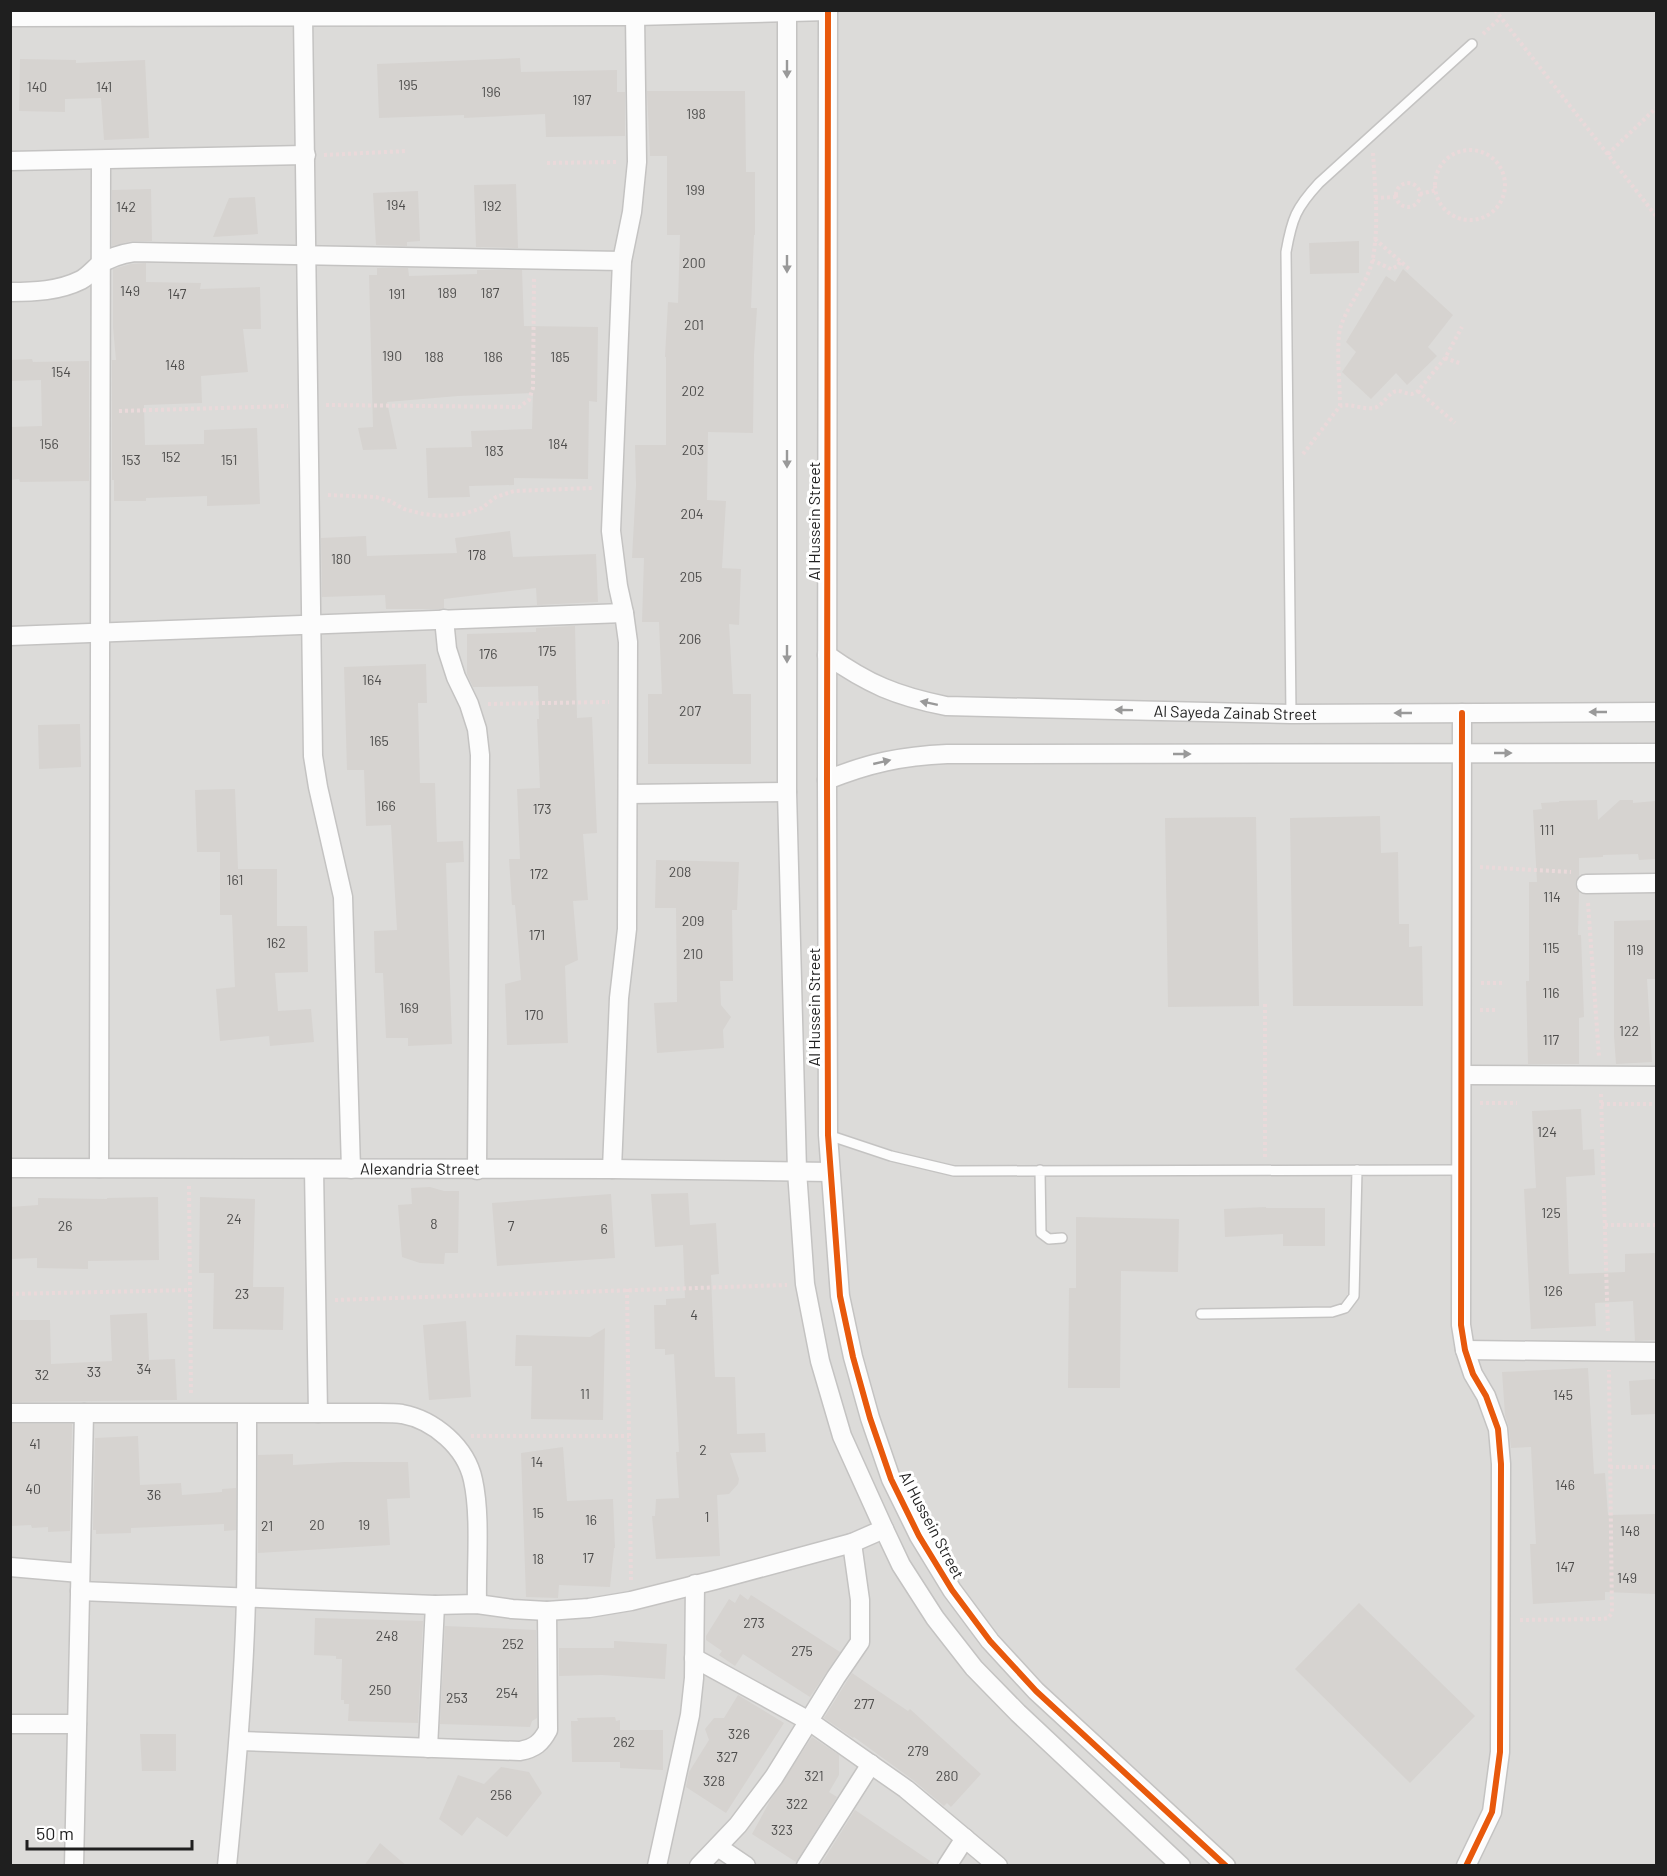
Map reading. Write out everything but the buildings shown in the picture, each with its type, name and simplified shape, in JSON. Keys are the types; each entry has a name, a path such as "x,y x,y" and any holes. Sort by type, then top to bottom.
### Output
{"street":[{"name":"Al Hussein Street","path":"787,11 787,792 797,1171 805,1284 820,1361 842,1436 901,1565 935,1618 974,1668 1018,1713 1181,1866"},
{"path":"10,17 125,14 635,16 828,11"},
{"name":"Al Hussein Street","path":"828,11 828,1135 840,1296 853,1358 891,1479 919,1536 952,1590 990,1641 1036,1691 1226,1866"},
{"path":"303,16 313,756 343,897 351,1169"},
{"path":"612,1169 618,998 627,929 628,642 613,558 611,531 622,261 632,212 637,162 635,16"},
{"path":"10,161 306,155"},
{"path":"99,1168 101,160"},
{"path":"10,292 60,288 82,280 101,264 117,255 134,252 622,261"},
{"path":"10,636 624,613"},
{"path":"444,619 447,648 477,729 480,755 477,1170"},
{"name":"Al Sayeda Zainab Street","path":"827,655 853,674 883,688 913,699 946,706 1291,714 1656,712"},
{"path":"1462,713 1461,1325 1465,1350 1473,1374 1486,1396 1498,1429 1501,1464 1500,1752 1492,1812 1466,1866"},
{"path":"827,780 856,768 885,760 947,754 1656,753"},
{"path":"628,794 787,792"},
{"path":"1586,884 1656,883"},
{"path":"1462,1075 1656,1076"},
{"name":"Alexandria Street","path":"10,1168 612,1169 830,1172"},
{"path":"314,1168 318,1413"},
{"path":"1465,1350 1656,1352"},
{"path":"10,1413 379,1413 403,1414 427,1422 447,1436 462,1455 472,1477 476,1501 477,1604"},
{"path":"74,1866 84,1413"},
{"path":"227,1866 238,1741 246,1598 247,1414"},
{"path":"10,1567 80,1582 246,1598 435,1605 477,1604 547,1611 589,1608 631,1601 852,1543 884,1529"},
{"path":"699,1866 744,1817 774,1777 860,1642 860,1600 852,1543"},
{"path":"657,1866 690,1715 694,1678 695,1584"},
{"path":"428,1748 435,1605"},
{"path":"238,1741 520,1751 532,1748 542,1741 548,1730 547,1611"},
{"path":"694,1658 809,1721 906,1789 998,1866"},
{"path":"1018,1713 1036,1691"},
{"path":"10,1724 77,1724"},
{"path":"806,1866 871,1764"},
{"path":"947,1866 965,1838"},
{"path":"718,1847 746,1866"}],"lane":[{"path":"1291,714 1286,252 1290,226 1301,202 1319,183 1472,44"},
{"path":"828,1135 891,1156 954,1171 1462,1170"},
{"path":"1040,1170 1041,1233 1049,1239 1062,1238"},
{"path":"1201,1314 1332,1312 1345,1308 1354,1296 1357,1170"}],"path":[{"path":"1495,10 1656,216"},
{"path":"1472,44 1500,18"},
{"path":"1608,154 1656,108"},
{"path":"1340,406 1340,330 1347,312 1364,284 1372,260 1375,238 1372,134"},
{"path":"1466,150 1479,151 1491,158 1501,168 1505,181 1504,195 1498,207 1487,216 1475,220 1461,219 1449,213 1440,203 1436,190 1436,176 1443,164 1453,155 1466,150"},
{"path":"306,155 407,152"},
{"path":"547,163 637,162"},
{"path":"1410,183 1420,194 1413,207 1399,204 1396,197 1397,190 1402,184 1410,183"},
{"path":"1420,194 1436,190"},
{"path":"1375,198 1396,197"},
{"path":"1375,238 1409,269"},
{"path":"100,412 309,405 519,407 529,400 533,388 534,259"},
{"path":"1372,260 1394,269 1400,262"},
{"path":"1288,472 1340,406 1348,404 1378,407 1393,392 1412,394 1418,391 1445,358 1462,327"},
{"path":"1445,358 1462,364"},
{"path":"1418,391 1455,423"},
{"path":"310,495 376,497 390,501 404,509 443,516 463,514 482,508 496,497 514,491 612,487"},
{"path":"469,704 628,702"},
{"path":"1462,866 1569,871 1583,875 1586,884 1601,1076 1609,1352 1612,1610 1610,1616 1602,1619 1501,1620"},
{"path":"1265,1004 1265,1170"},
{"path":"1462,1103 1517,1103"},
{"path":"1602,1104 1656,1104"},
{"path":"189,1168 191,1413"},
{"path":"1605,1225 1656,1225"},
{"path":"316,1301 805,1284"},
{"path":"627,1289 631,1601"},
{"path":"10,1294 190,1290"},
{"path":"447,1436 629,1436"},
{"path":"1610,1467 1656,1467"}],"shaded area":[{"path":"11,11 1656,11 1656,1865 11,1866"}],"cycle path":[{"path":"828,10 828,1135 840,1296 853,1357 870,1418 891,1479 919,1536 952,1590 990,1641 1036,1691 1226,1866"},
{"path":"1462,713 1461,1325 1465,1350 1473,1374 1486,1396 1498,1429 1501,1464 1500,1752 1492,1812 1466,1866"}]}
